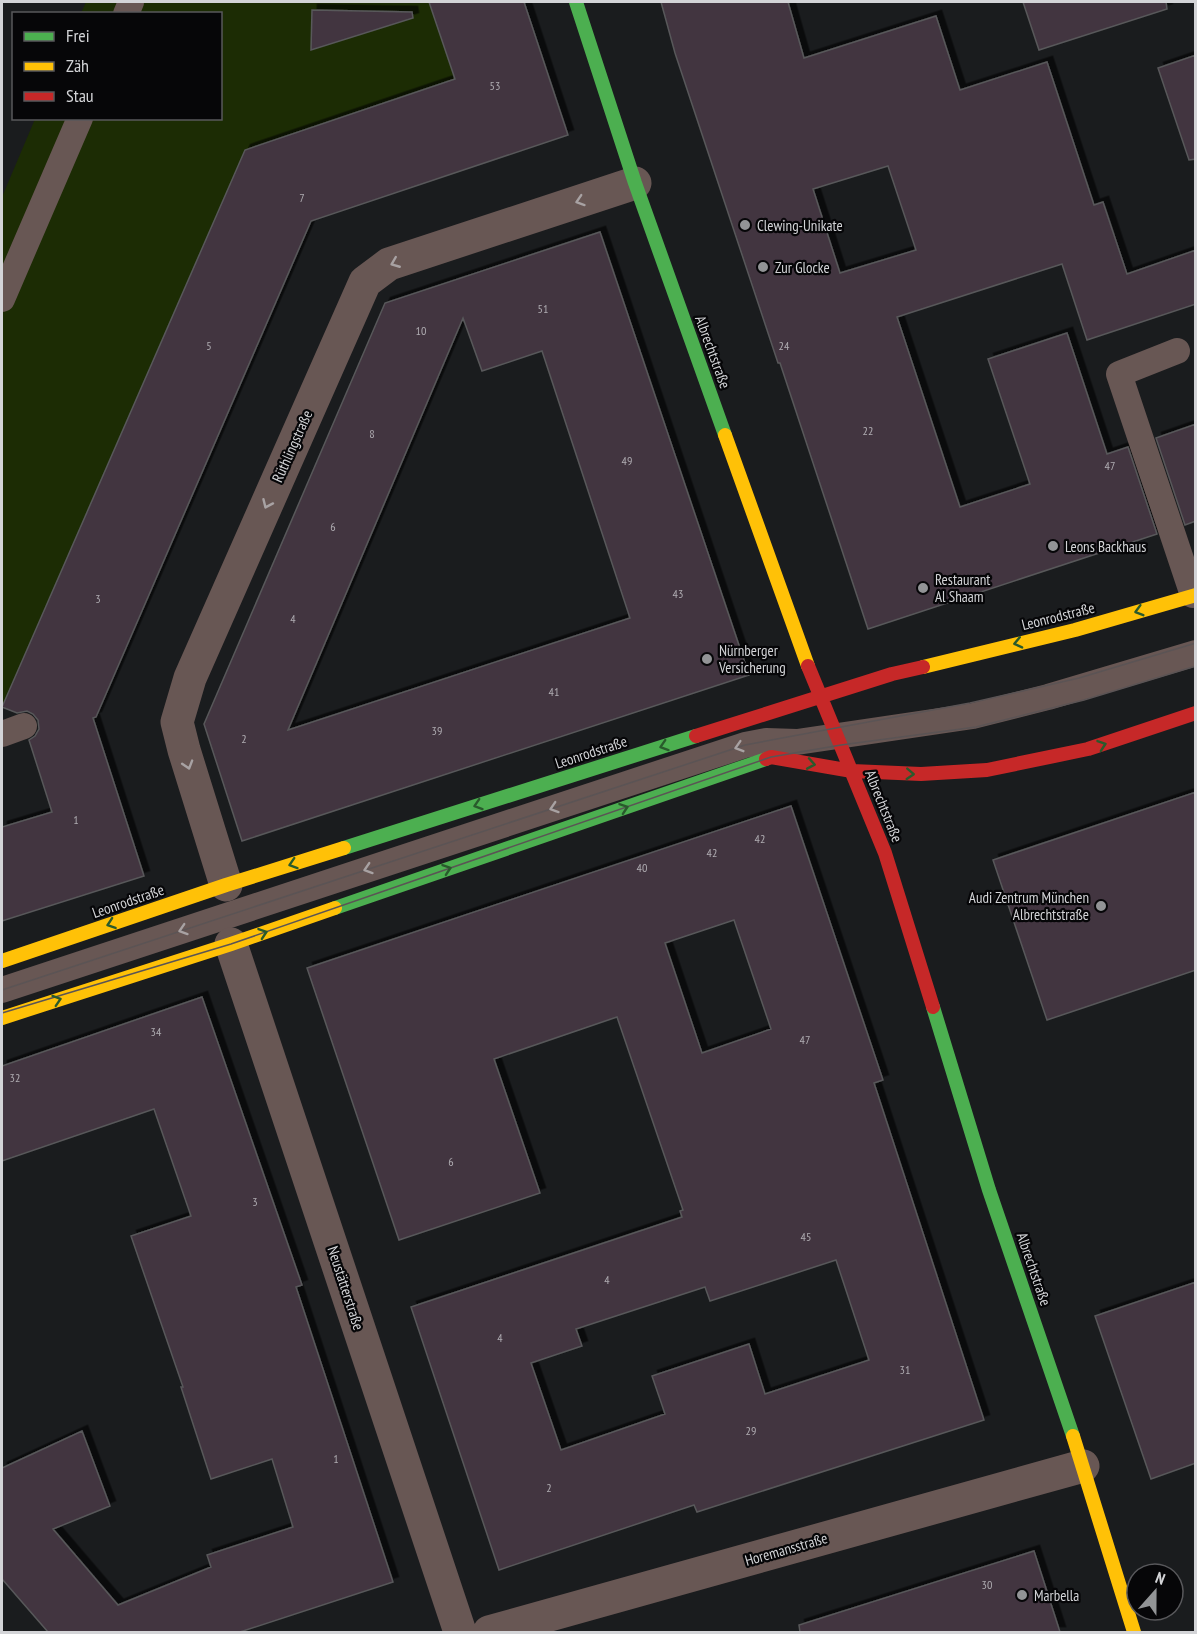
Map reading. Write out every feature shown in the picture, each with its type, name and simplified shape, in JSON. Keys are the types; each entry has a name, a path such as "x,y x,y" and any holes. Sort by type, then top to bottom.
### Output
{"main road":[{"name":"Albrechtstraße","path":"576,2 635,183 809,669 885,853 989,1191 1083,1466 1134,1632"},
{"name":"Leonrodstraße","path":"2,961 226,885 820,696 892,674 1075,630 1194,595"},
{"path":"2,1018 231,944 771,757 852,771 921,774 987,770 1088,749 1196,713"}],"street":[{"name":"Rüthlingstraße","path":"226,885 184,750 177,722 180,708 186,689 365,282 389,264 635,183"},
{"name":"Neustätterstraße","path":"231,944 460,1632"},
{"name":"Horemansstraße","path":"489,1632 1083,1466"}],"lane":[{"path":"2,299 79,120"},
{"path":"1177,351 1119,374 1194,595"},
{"path":"2,990 745,745 766,741 796,742 837,737 973,716 1048,697 1196,652"},
{"path":"771,757 796,742"}],"green space":[{"path":"86,2 429,2 455,80 245,150 2,707 2,197 35,120 222,120 222,12 81,12"}],"building":[{"path":"429,2 524,2 568,135 311,221 96,717 93,718 144,876 2,921 2,827 52,812 29,740 39,729 38,720 27,711 17,713 2,707 245,150 455,79"},
{"path":"661,2 788,2 804,58 936,16 960,90 1047,62 1094,205 1103,202 1127,274 1196,250 1196,304 1087,340 1062,264 897,317 960,507 1030,484 988,359 1067,333 1107,454 1128,447 1157,534 868,629 675,53","holes":["888,166 916,250 840,273 813,189"]},
{"path":"1023,2 1166,2 1167,9 1039,50"},
{"path":"312,10 412,12 413,18 311,50"},
{"path":"1196,55 1196,159 1189,160 1158,68"},
{"path":"600,232 749,675 242,841 204,724 385,303","holes":["463,318 482,371 542,351 630,618 288,730"]},
{"path":"1196,424 1196,521 1185,525 1156,438"},
{"path":"1196,792 1196,970 1047,1020 993,860"},
{"path":"791,806 883,1080 874,1083 984,1420 697,1512 694,1505 499,1570 411,1307 682,1217 680,1211 683,1210 617,1017 494,1059 540,1193 399,1240 307,968","holes":["734,920 771,1029 702,1053 665,943","836,1260 869,1360 765,1394 749,1344 652,1376 665,1414 561,1450 531,1363 582,1346 576,1329 705,1287 710,1301"]},
{"path":"202,997 302,1285 296,1287 393,1582 240,1632 48,1632 2,1579 2,1468 82,1431 110,1506 53,1529 118,1605 211,1567 207,1555 293,1527 272,1459 211,1479 181,1387 183,1387 131,1236 191,1216 154,1109 2,1161 2,1066"},
{"path":"1196,1282 1196,1463 1151,1479 1095,1316"},
{"path":"1034,1551 1060,1632 800,1632 799,1625"}],"tram line":[{"path":"2,990 745,745 970,703 1079,678 1196,643"},
{"path":"2,1013 231,944 771,757 976,727 1084,700 1196,666"}],"traffic: fast":[{"path":"576,2 635,183 725,435"},
{"path":"344,848 696,736"},
{"path":"335,908 766,759"},
{"path":"933,1007 989,1190 1073,1436"}],"traffic: slow":[{"path":"725,435 808,666"},
{"path":"923,667 1075,630 1196,595"},
{"path":"2,961 226,885 344,848"},
{"path":"2,1018 335,908"},
{"path":"1073,1436 1134,1632"}],"traffic: jam":[{"path":"808,666 885,853 933,1007"},
{"path":"696,736 892,674 923,667"},
{"path":"766,759 771,757 852,771 921,774 987,770 1088,749 1196,713"}],"place":[{"name":"Clewing-Unikate","path":"745,225"},
{"name":"Zur Glocke","path":"763,267"},
{"name":"Leons Backhaus","path":"1053,546"},
{"name":"Restaurant Al Shaam","path":"923,588"},
{"name":"Nürnberger Versicherung","path":"707,659"},
{"name":"Audi Zentrum München Albrechtstraße","path":"1101,906"},
{"name":"Marbella","path":"1022,1595"}]}
